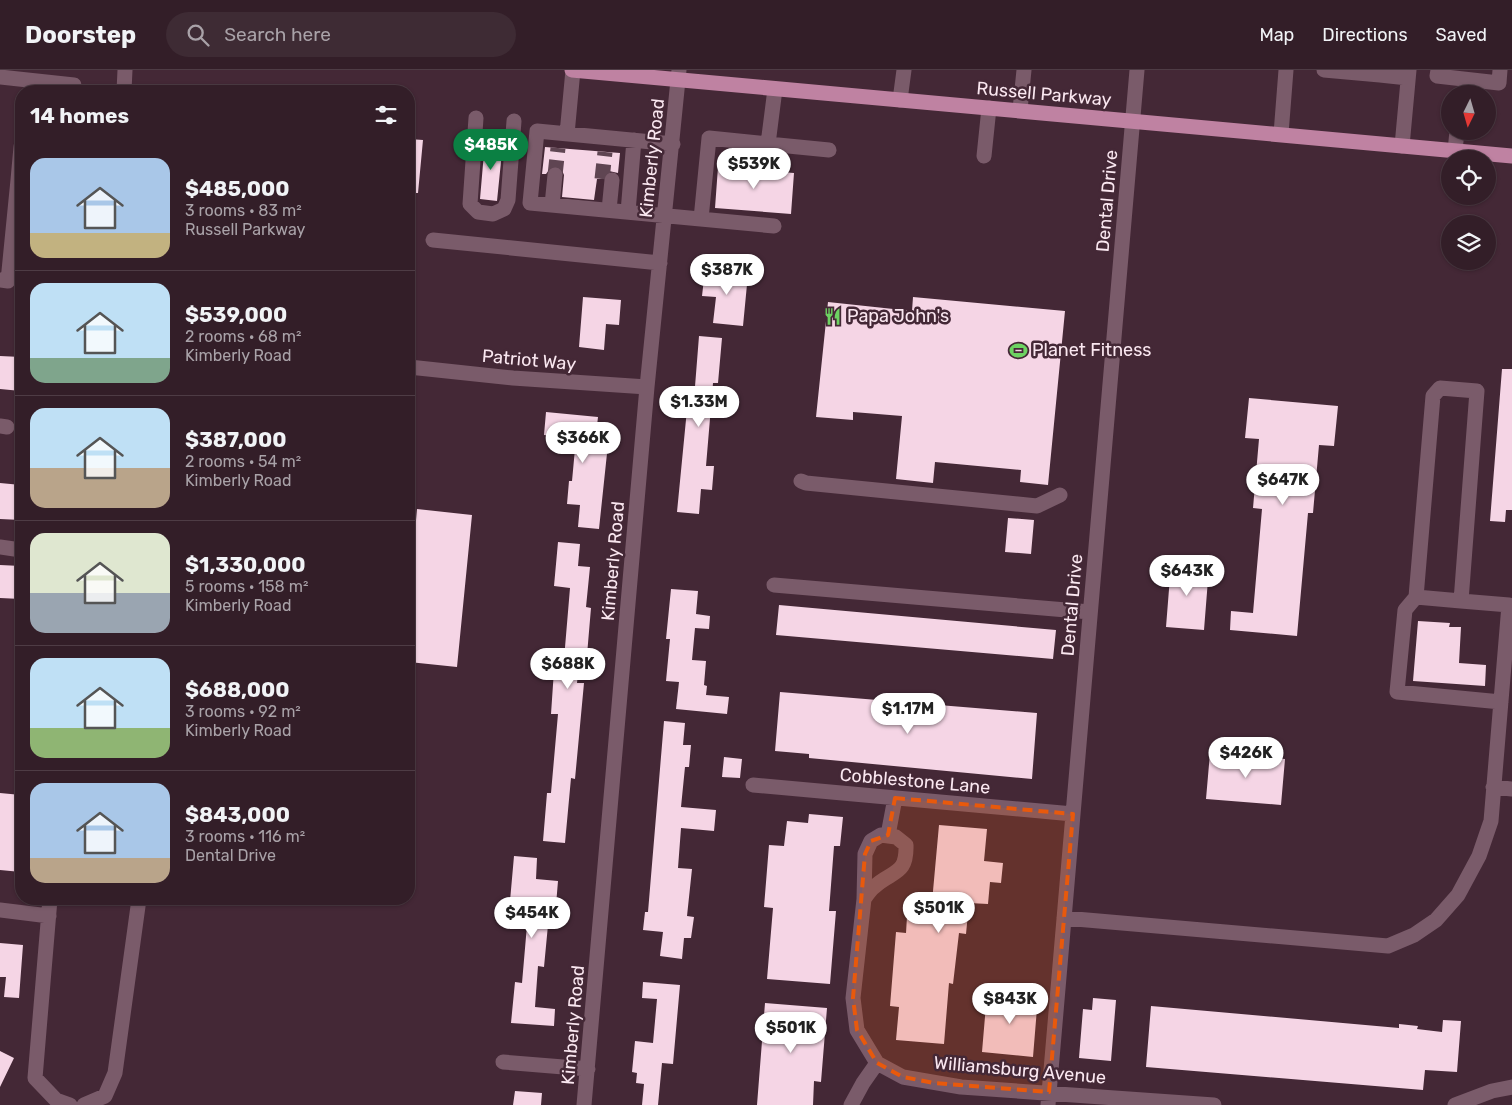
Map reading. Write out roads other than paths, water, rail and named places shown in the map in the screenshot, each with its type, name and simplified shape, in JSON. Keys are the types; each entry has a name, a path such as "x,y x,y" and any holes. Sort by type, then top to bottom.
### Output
{"main road":[{"name":"Russell Parkway","path":"573,70 679,76 775,89 1132,120 1444,150"},
{"name":"Russell Parkway","path":"1496,155 1512,156"}],"street":[{"path":"125,85 126,70"},
{"path":"573,70 553,137 530,203 774,226"},
{"path":"900,100 904,70"},
{"path":"1020,110 1024,70"},
{"name":"Dental Drive","path":"1048,1099 1137,70"},
{"path":"1281,134 1286,70"},
{"path":"1324,70 1409,74 1402,146"},
{"path":"1438,70 1437,76 1457,85"},
{"path":"1480,85 1498,83 1500,70"},
{"name":"Kimberly Road","path":"584,1105 647,387 679,76"},
{"path":"0,77 24,85"},
{"path":"768,144 775,89"},
{"path":"984,156 989,108"},
{"path":"476,118 470,204 478,212 493,214 504,209 508,200 517,122 553,137 610,145 634,140 673,144"},
{"path":"701,219 709,138 829,150"},
{"path":"628,212 634,140"},
{"path":"548,205 550,174"},
{"path":"604,210 607,179"},
{"path":"0,280 8,281 15,222"},
{"path":"433,240 660,263"},
{"name":"Patriot Way","path":"415,368 513,378 647,387"},
{"path":"1461,601 1477,391 1440,388 1433,396 1416,597 1405,610 1397,692 1501,702"},
{"path":"801,481 806,484 1037,506 1060,495"},
{"path":"0,548 15,549"},
{"path":"774,585 1090,612"},
{"path":"1064,918 1388,946 1414,935 1429,925 1458,895 1480,856 1491,821 1501,702 1509,650 1511,605 1416,597"},
{"name":"Cobblestone Lane","path":"754,785 1073,814"},
{"path":"1493,787 1512,789"},
{"path":"888,835 895,798"},
{"path":"851,1105 877,1063 857,1030 853,998 864,899 865,854 870,841 881,835 896,837 906,845 906,858 900,872 874,886 864,899"},
{"path":"50,905 36,1078 56,1100 70,1105"},
{"path":"84,1105 105,1096 115,1073 139,905"},
{"path":"0,910 49,916"},
{"path":"503,1062 588,1069"},
{"name":"Williamsburg Avenue","path":"877,1063 903,1077 1048,1099 1214,1105"},
{"path":"1456,1105 1492,1091 1512,1087"}],"tunnel":[{"path":"555,175 558,148"},
{"path":"602,179 605,152"}],"place":[{"name":"Papa John's","path":"833,316"},
{"name":"Planet Fitness","path":"1018,350"}]}
